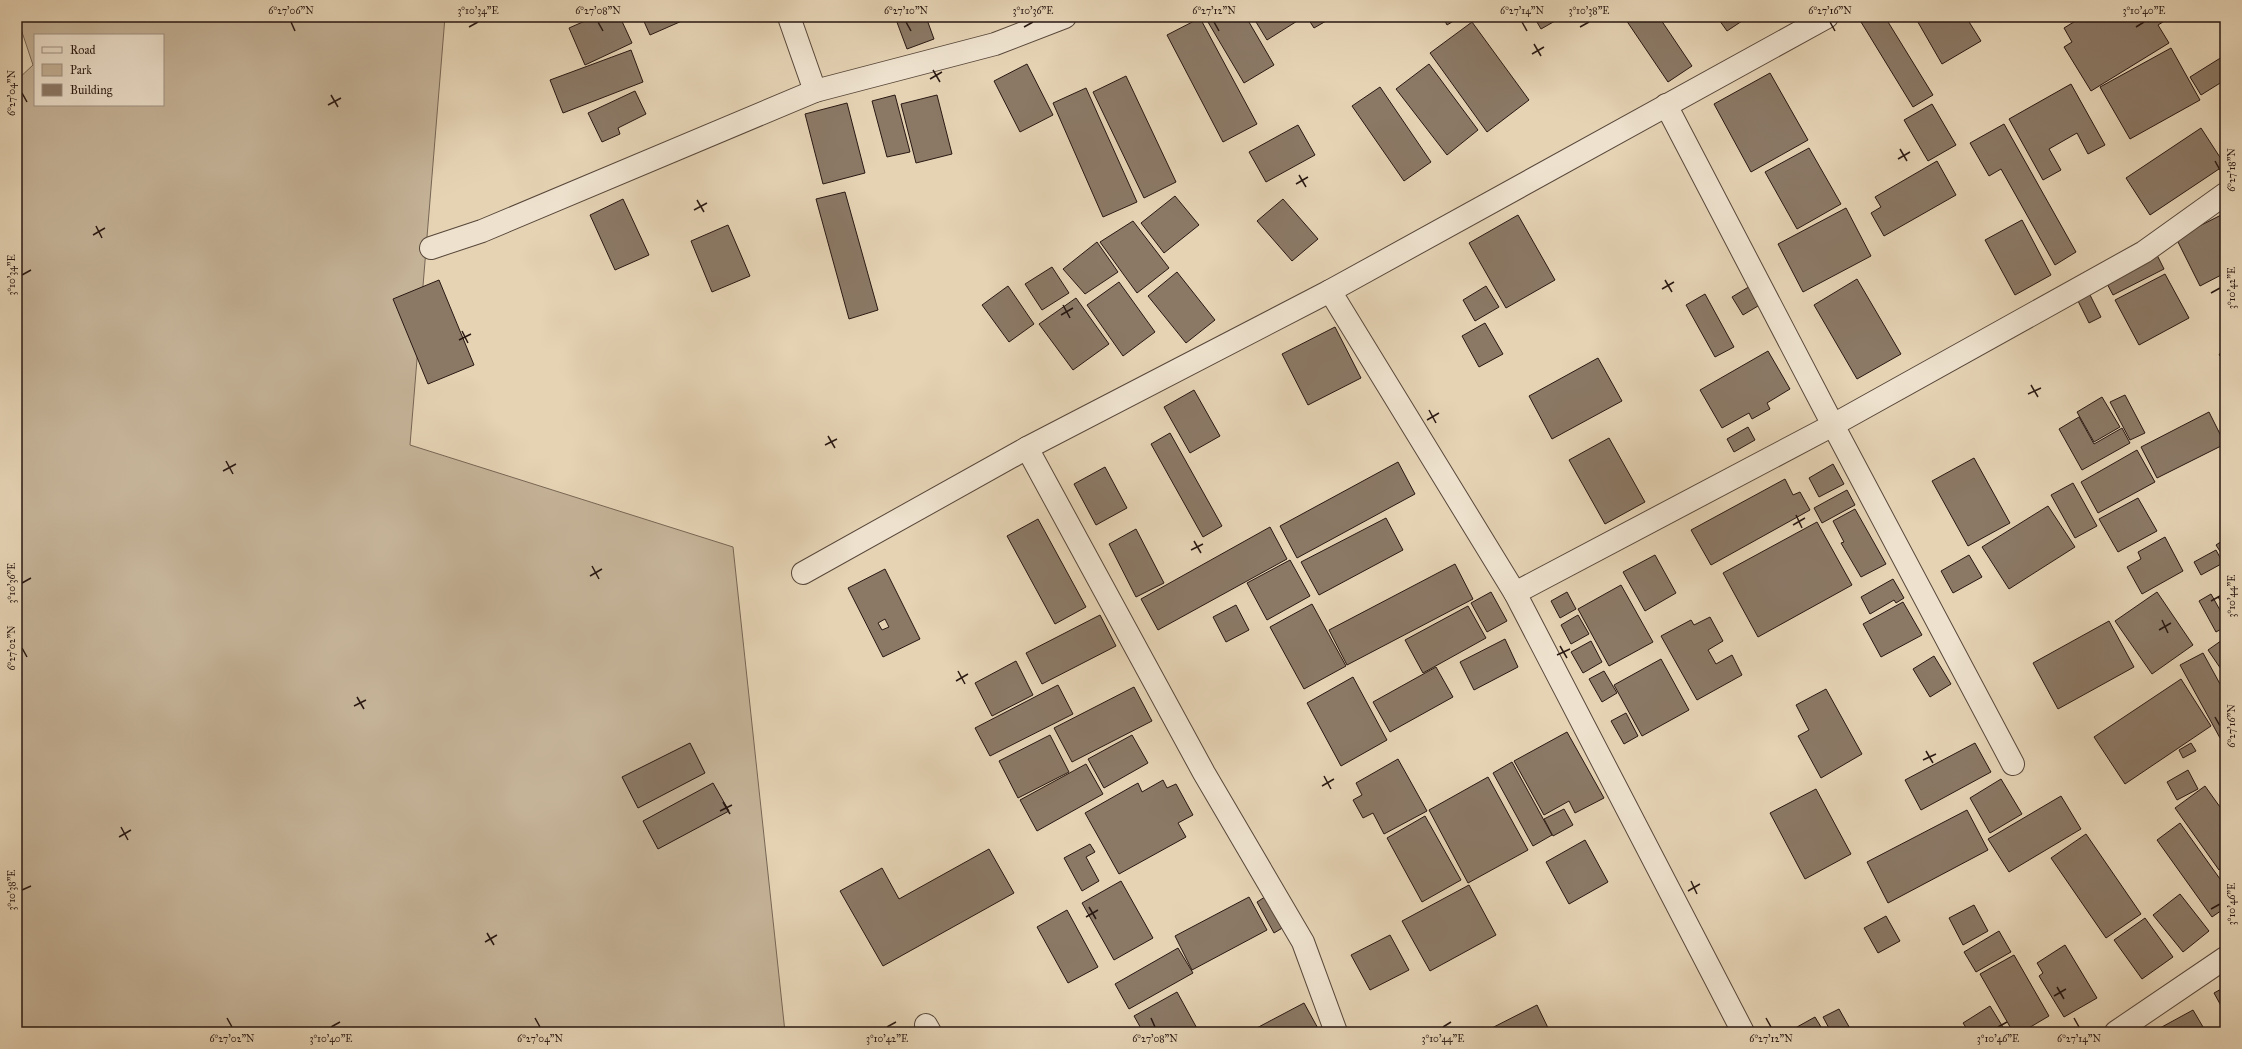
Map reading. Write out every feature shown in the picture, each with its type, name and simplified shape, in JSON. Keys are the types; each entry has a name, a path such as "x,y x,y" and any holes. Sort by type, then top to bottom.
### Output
{"street":[{"path":"789,17 815,91"},
{"path":"431,248 482,231 815,91 995,44 1065,17"},
{"path":"803,573 1027,448 1330,291 1827,17"},
{"path":"1666,105 1833,426 2012,764"},
{"path":"1515,593 1833,426 2144,252 2225,194"},
{"path":"1330,291 1515,593 1743,1032"},
{"path":"1027,448 1204,773 1303,942 1336,1032"},
{"path":"2116,1032 2225,958"}],"green space":[{"path":"17,17 445,17 410,445 733,547 785,1032 17,1032 17,80 33,65"}],"building":[{"path":"594,17 620,17 632,43 585,65 569,28"},
{"path":"642,17 691,17 650,35"},
{"path":"895,17 926,17 934,39 907,49"},
{"path":"1205,17 1246,17 1274,65 1244,83"},
{"path":"1253,17 1301,17 1302,18 1267,40"},
{"path":"1307,17 1333,17 1314,28"},
{"path":"1443,17 1460,17 1447,25"},
{"path":"1534,17 1562,17 1541,29"},
{"path":"1624,17 1659,17 1692,66 1668,82"},
{"path":"1717,17 1748,17 1727,31"},
{"path":"1869,17 1885,17 1933,95 1913,107 1861,22"},
{"path":"1915,17 1966,17 1981,41 1942,64"},
{"path":"2082,17 2160,17 2163,22 2158,25 2169,43 2091,91 2064,47 2072,42 2064,28"},
{"path":"1200,18 1257,124 1223,142 1167,35"},
{"path":"1472,22 1529,100 1487,132 1430,53"},
{"path":"2171,48 2200,100 2130,139 2100,87"},
{"path":"631,50 643,82 563,113 550,80"},
{"path":"2222,57 2225,61 2225,80 2201,95 2190,77"},
{"path":"1027,64 1053,115 1020,132 994,81"},
{"path":"1429,64 1478,130 1447,155 1396,89"},
{"path":"1770,73 1808,140 1751,172 1714,104"},
{"path":"1126,76 1176,182 1144,198 1093,92"},
{"path":"2071,84 2105,145 2088,154 2077,133 2049,149 2061,170 2043,180 2009,119"},
{"path":"1380,87 1431,162 1404,181 1352,106"},
{"path":"1086,88 1137,202 1103,217 1053,103"},
{"path":"635,91 646,114 618,128 620,134 602,142 588,113"},
{"path":"895,95 910,152 887,157 872,101"},
{"path":"937,95 952,154 916,163 901,104"},
{"path":"847,103 865,173 823,184 805,114"},
{"path":"1932,104 1956,145 1928,161 1904,120"},
{"path":"2004,124 2076,252 2055,265 2001,169 1989,176 1970,143"},
{"path":"1298,125 1315,155 1266,182 1249,152"},
{"path":"2201,128 2225,165 2150,215 2126,178"},
{"path":"1809,148 1841,204 1797,229 1765,172"},
{"path":"1937,161 1956,195 1884,236 1871,213 1881,207 1875,197"},
{"path":"845,192 878,310 849,319 816,199"},
{"path":"1175,196 1199,225 1164,253 1141,223"},
{"path":"623,199 649,255 615,270 590,215"},
{"path":"1283,199 1318,239 1292,261 1257,221"},
{"path":"1846,208 1871,256 1803,292 1778,244"},
{"path":"2225,213 2225,273 2200,286 2176,238"},
{"path":"1518,215 1555,280 1506,308 1469,243"},
{"path":"2022,220 2051,275 2015,295 1985,240"},
{"path":"1133,221 1169,268 1137,293 1100,242"},
{"path":"728,225 750,276 712,292 691,241"},
{"path":"1097,242 1118,272 1085,294 1063,269"},
{"path":"2156,253 2164,269 2113,295 2105,280"},
{"path":"1052,267 1069,293 1042,310 1025,284"},
{"path":"1177,272 1215,320 1186,343 1148,296"},
{"path":"2165,274 2189,318 2139,345 2115,300"},
{"path":"1857,279 1901,354 1857,379 1814,305"},
{"path":"439,280 474,365 428,384 393,299"},
{"path":"1119,282 1155,332 1123,356 1087,305"},
{"path":"1752,285 1763,303 1743,315 1732,297"},
{"path":"1008,286 1034,324 1009,342 982,305"},
{"path":"1486,286 1499,307 1475,321 1463,300"},
{"path":"2088,291 2101,317 2089,323 2076,297"},
{"path":"1705,294 1734,347 1715,357 1686,305"},
{"path":"1076,298 1109,344 1073,370 1039,324"},
{"path":"1485,323 1503,354 1479,367 1462,336"},
{"path":"1335,327 1361,378 1308,405 1282,354"},
{"path":"2225,346 2225,360 2219,355"},
{"path":"1768,351 1790,389 1767,403 1770,409 1752,419 1749,413 1722,428 1700,390"},
{"path":"1598,358 1622,401 1552,439 1529,396"},
{"path":"1194,390 1220,436 1190,453 1164,407"},
{"path":"2125,395 2145,433 2130,440 2110,402"},
{"path":"2102,397 2120,427 2094,442 2077,412"},
{"path":"2209,412 2225,444 2157,478 2141,447"},
{"path":"2079,417 2094,444 2122,428 2130,443 2082,470 2059,429"},
{"path":"1748,427 1755,440 1734,452 1727,439"},
{"path":"1170,433 1222,526 1203,537 1151,444"},
{"path":"1609,438 1645,502 1605,524 1569,460"},
{"path":"2137,450 2155,482 2098,513 2081,482"},
{"path":"1974,458 2010,523 1968,546 1932,481"},
{"path":"1398,462 1415,494 1297,558 1280,526"},
{"path":"1833,464 1844,484 1819,497 1809,478"},
{"path":"1105,467 1127,508 1096,525 1074,484"},
{"path":"1785,479 1793,495 1800,492 1810,510 1711,565 1691,530"},
{"path":"2073,483 2097,526 2075,538 2051,495"},
{"path":"1847,490 1855,505 1822,523 1814,508"},
{"path":"2138,498 2157,531 2118,552 2099,519"},
{"path":"2048,506 2075,547 2009,589 1982,547"},
{"path":"1855,509 1886,564 1861,577 1841,543 1844,542 1833,521"},
{"path":"1386,518 1403,550 1319,595 1301,562"},
{"path":"1038,519 1086,607 1055,624 1007,536"},
{"path":"1817,522 1852,585 1758,637 1723,573"},
{"path":"1270,527 1287,559 1158,630 1141,599"},
{"path":"1136,529 1164,583 1136,597 1109,544"},
{"path":"2165,537 2183,571 2142,594 2127,567 2141,559 2138,552"},
{"path":"2225,539 2225,559 2216,545"},
{"path":"2216,550 2223,563 2201,575 2194,562"},
{"path":"1655,555 1676,593 1645,611 1623,572"},
{"path":"1969,555 1982,577 1953,593 1941,571"},
{"path":"1290,560 1310,596 1267,620 1247,583"},
{"path":"1455,564 1473,599 1347,665 1329,630"},
{"path":"885,569 920,639 883,657 848,588","holes":["885,619 889,627 882,630 878,623"]},
{"path":"1893,579 1904,598 1896,603 1894,600 1870,614 1861,597"},
{"path":"1621,585 1653,642 1609,666 1578,609"},
{"path":"1491,592 1507,621 1487,632 1471,603"},
{"path":"1567,592 1576,609 1560,618 1551,601"},
{"path":"2157,592 2193,645 2152,674 2115,621"},
{"path":"2225,592 2225,608 2218,597"},
{"path":"2211,594 2225,619 2225,627 2216,632 2199,601"},
{"path":"1903,602 1922,635 1881,657 1863,624"},
{"path":"1312,604 1346,666 1304,689 1270,627"},
{"path":"1236,605 1249,630 1226,642 1213,617"},
{"path":"1468,606 1486,638 1423,673 1405,640"},
{"path":"1100,615 1116,646 1042,684 1026,653"},
{"path":"1578,615 1589,634 1571,644 1561,625"},
{"path":"1710,617 1723,641 1708,650 1716,664 1732,655 1742,675 1697,700 1661,636 1691,620 1694,625"},
{"path":"2109,621 2134,667 2058,709 2033,663"},
{"path":"2225,638 2225,675 2208,650"},
{"path":"1505,639 1518,667 1474,690 1460,662"},
{"path":"1591,641 1602,662 1583,673 1571,652"},
{"path":"2203,653 2225,693 2225,735 2220,738 2180,665"},
{"path":"1934,656 1951,684 1930,697 1913,669"},
{"path":"1661,659 1689,710 1642,736 1614,685"},
{"path":"1016,661 1033,695 992,716 975,683"},
{"path":"1436,667 1453,697 1390,732 1373,702"},
{"path":"1604,671 1617,693 1602,702 1589,679"},
{"path":"1353,677 1387,740 1341,766 1307,703"},
{"path":"2181,679 2211,726 2125,784 2094,737"},
{"path":"1058,685 1073,714 990,756 975,728"},
{"path":"1134,687 1152,721 1072,762 1054,728"},
{"path":"1826,689 1862,754 1821,778 1798,736 1809,730 1796,705"},
{"path":"1626,713 1638,736 1624,744 1611,721"},
{"path":"1567,732 1604,798 1575,813 1569,801 1544,815 1514,761"},
{"path":"1050,735 1069,772 1018,798 999,761"},
{"path":"1132,735 1148,763 1104,788 1088,759"},
{"path":"690,743 705,773 638,808 622,777"},
{"path":"1975,743 1991,772 1921,810 1905,780"},
{"path":"2191,743 2196,751 2183,758 2179,750"},
{"path":"1398,759 1427,811 1384,834 1373,813 1363,818 1353,800 1362,795 1356,783"},
{"path":"1512,762 1552,835 1533,846 1493,773"},
{"path":"1086,764 1103,794 1037,831 1020,800"},
{"path":"2188,770 2198,789 2177,800 2167,782"},
{"path":"1488,777 1528,850 1468,883 1429,810"},
{"path":"2001,779 2022,814 1990,833 1970,798"},
{"path":"1163,780 1167,788 1176,784 1193,815 1178,823 1186,837 1119,874 1085,813 1138,783 1142,792"},
{"path":"713,783 729,811 658,849 643,821"},
{"path":"2205,786 2225,814 2225,866 2219,870 2175,808"},
{"path":"1816,789 1851,854 1805,879 1770,813"},
{"path":"2061,796 2081,829 2009,872 1988,839"},
{"path":"1564,809 1573,825 1553,836 1544,819"},
{"path":"1967,810 1988,850 1888,903 1867,862"},
{"path":"1425,816 1461,880 1422,902 1387,838"},
{"path":"2180,823 2225,886 2225,908 2212,917 2157,840"},
{"path":"2086,834 2141,914 2106,938 2051,858"},
{"path":"1585,840 1608,882 1569,904 1546,862"},
{"path":"1090,844 1095,852 1086,857 1099,881 1082,891 1064,858"},
{"path":"989,849 1014,893 883,966 840,891 882,868 899,899"},
{"path":"1121,881 1153,938 1114,960 1082,903"},
{"path":"1469,885 1496,935 1430,971 1402,921"},
{"path":"1271,893 1289,924 1274,933 1257,902"},
{"path":"2180,894 2209,931 2183,952 2153,915"},
{"path":"1249,897 1267,930 1192,970 1175,936"},
{"path":"1974,905 1988,931 1963,945 1949,918"},
{"path":"1067,910 1098,967 1068,983 1037,927"},
{"path":"1886,916 1900,941 1878,953 1864,928"},
{"path":"2145,918 2173,957 2142,979 2114,940"},
{"path":"1999,931 2011,952 1976,972 1964,952"},
{"path":"1390,935 1409,970 1370,990 1351,955"},
{"path":"2065,945 2097,998 2064,1017 2039,976 2043,973 2037,963"},
{"path":"1178,948 1193,973 1129,1009 1115,984"},
{"path":"2014,955 2049,1016 2022,1032 2013,1032 1980,974"},
{"path":"2225,987 2225,1013 2214,993"},
{"path":"1177,992 1199,1032 1143,1032 1134,1016"},
{"path":"1304,1003 1320,1032 1251,1031"},
{"path":"1537,1005 1550,1032 1484,1032"},
{"path":"1990,1006 2006,1032 1969,1032 1963,1023"},
{"path":"1839,1009 1852,1032 1831,1032 1823,1017"},
{"path":"2193,1010 2206,1032 2162,1032 2160,1028"},
{"path":"1815,1017 1824,1032 1788,1032"}]}
